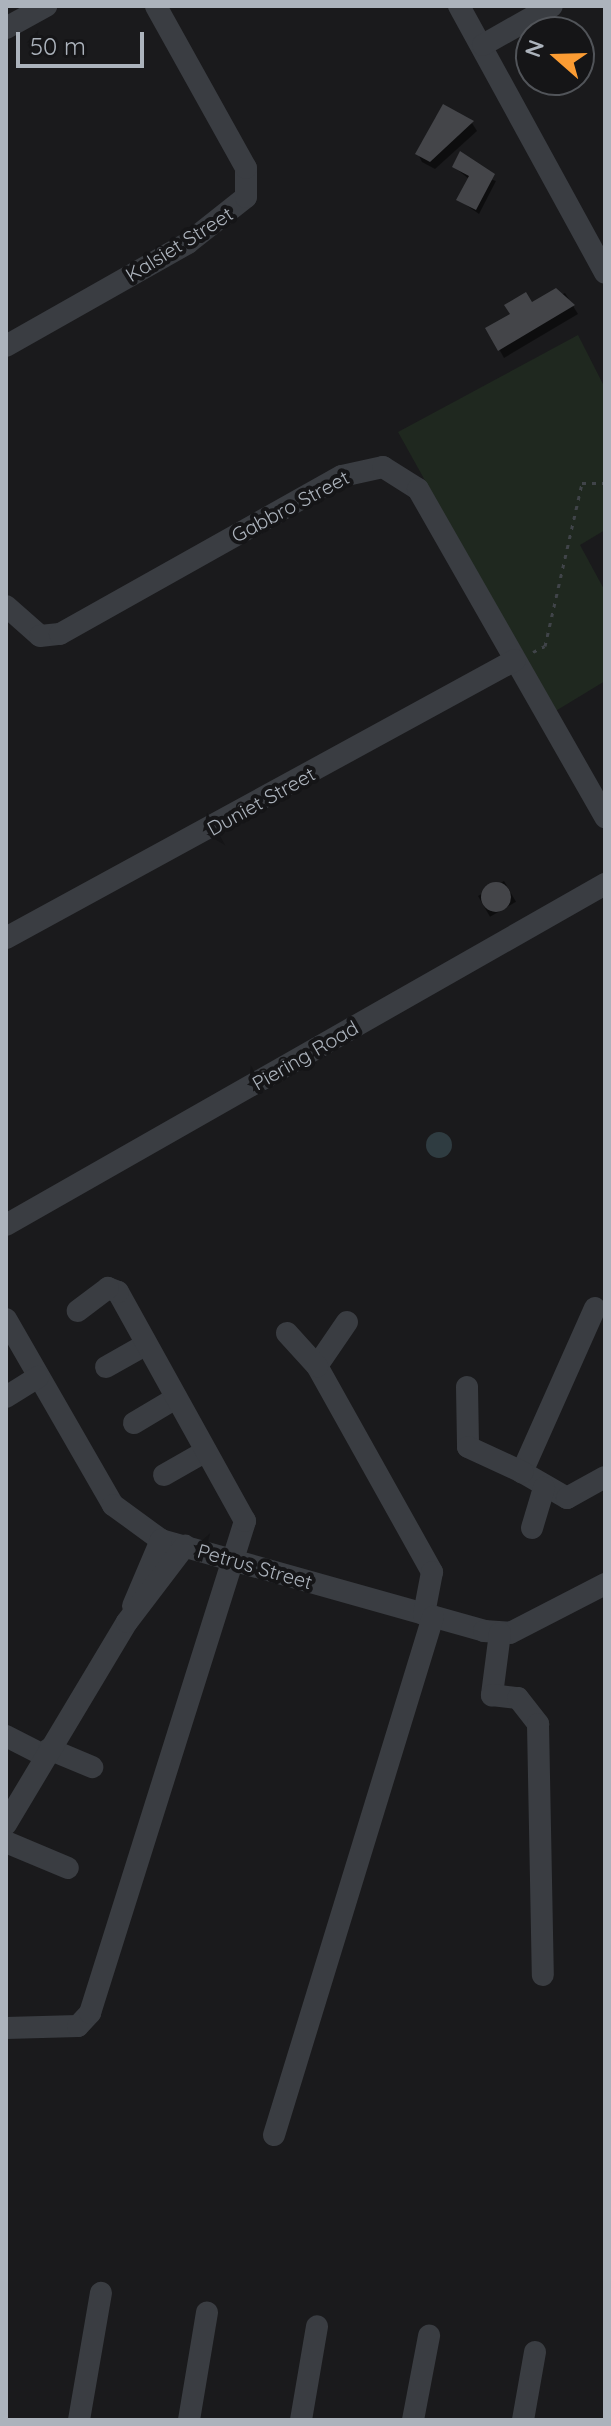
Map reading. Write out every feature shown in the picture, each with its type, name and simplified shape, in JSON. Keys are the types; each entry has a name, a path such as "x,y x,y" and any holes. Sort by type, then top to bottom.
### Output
{"street":[{"path":"6,28 46,6"},
{"name":"Kalsiet Street","path":"6,346 188,243 246,197 246,168 156,6"},
{"path":"459,6 604,270"},
{"path":"483,45 552,6"},
{"name":"Gabbro Street","path":"6,606 40,636 60,634 342,476 383,467 418,489 605,817"},
{"name":"Duniet Street","path":"6,938 515,660"},
{"name":"Piering Road","path":"6,1225 605,884"},
{"path":"6,2028 78,2026 90,2013 228,1559 244,1519 114,1289 78,1311"},
{"path":"522,1472 595,1308"},
{"name":"Petrus Street","path":"6,1319 113,1505 161,1540 500,1633"},
{"path":"317,1366 347,1322"},
{"path":"274,2135 429,1615 432,1572 317,1366 287,1333"},
{"path":"106,1367 145,1345"},
{"path":"6,1397 38,1377"},
{"path":"467,1387 468,1447 522,1472 544,1488 567,1498 605,1477"},
{"path":"134,1423 176,1398"},
{"path":"164,1475 206,1451"},
{"path":"532,1528 544,1488"},
{"path":"127,1622 161,1540"},
{"path":"6,1824 127,1622 185,1546"},
{"path":"543,1975 538,1724 518,1698 492,1695 500,1633 537,1622 605,1584"},
{"path":"6,1736 92,1767"},
{"path":"6,1842 68,1868"},
{"path":"79,2420 101,2293"},
{"path":"189,2420 207,2312"},
{"path":"301,2420 317,2326"},
{"path":"413,2420 429,2336"},
{"path":"523,2420 535,2352"}],"path":[{"path":"515,660 545,646 582,483 605,483"}],"shaded area":[{"path":"578,335 605,388 605,530 580,545 605,591 605,681 554,712 398,432"},
{"path":"439,1132 448,1136 452,1145 448,1154 439,1158 430,1154 426,1145 430,1136"}],"building":[{"path":"443,104 474,121 430,162 415,154"},
{"path":"460,151 495,174 476,210 456,200 469,176 452,167"},
{"path":"556,288 575,305 498,351 485,328 510,314 504,305 526,292 532,302"},
{"path":"496,882 507,886 511,897 507,908 496,912 485,908 481,897 485,886"}]}
